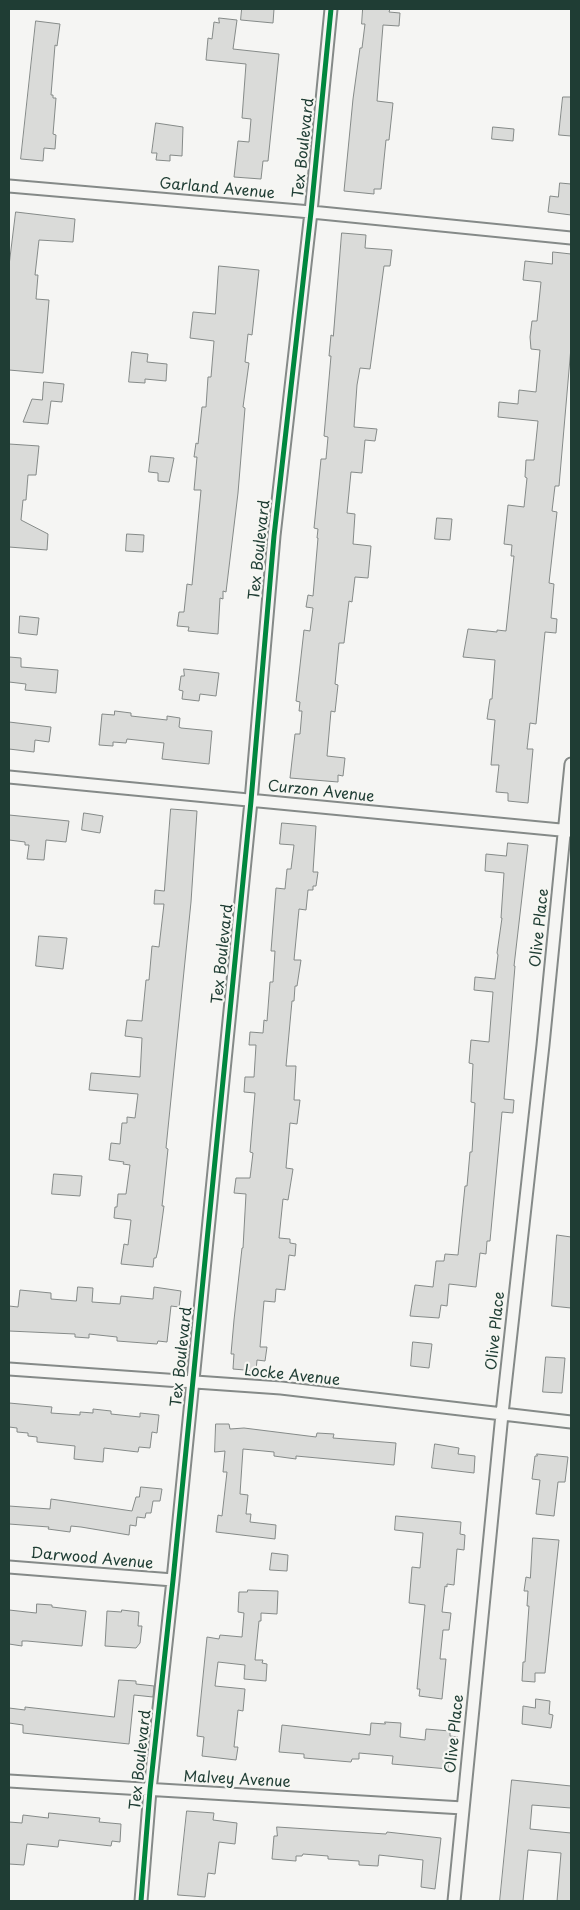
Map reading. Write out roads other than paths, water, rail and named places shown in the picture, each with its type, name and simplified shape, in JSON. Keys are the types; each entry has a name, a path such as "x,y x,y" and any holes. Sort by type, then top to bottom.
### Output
{"street":[{"name":"Tex Boulevard","path":"141,1901 150,1790 173,1580 251,800 274,536 331,9"},
{"name":"Garland Avenue","path":"9,186 310,212 571,238"},
{"name":"Olive Place","path":"454,1901 502,1414 568,831 571,764"},
{"name":"Curzon Avenue","path":"9,777 568,831"},
{"name":"Locke Avenue","path":"9,1369 281,1388 571,1422"},
{"name":"Darwood Avenue","path":"9,1567 173,1580"},
{"name":"Malvey Avenue","path":"9,1781 463,1808"}]}
